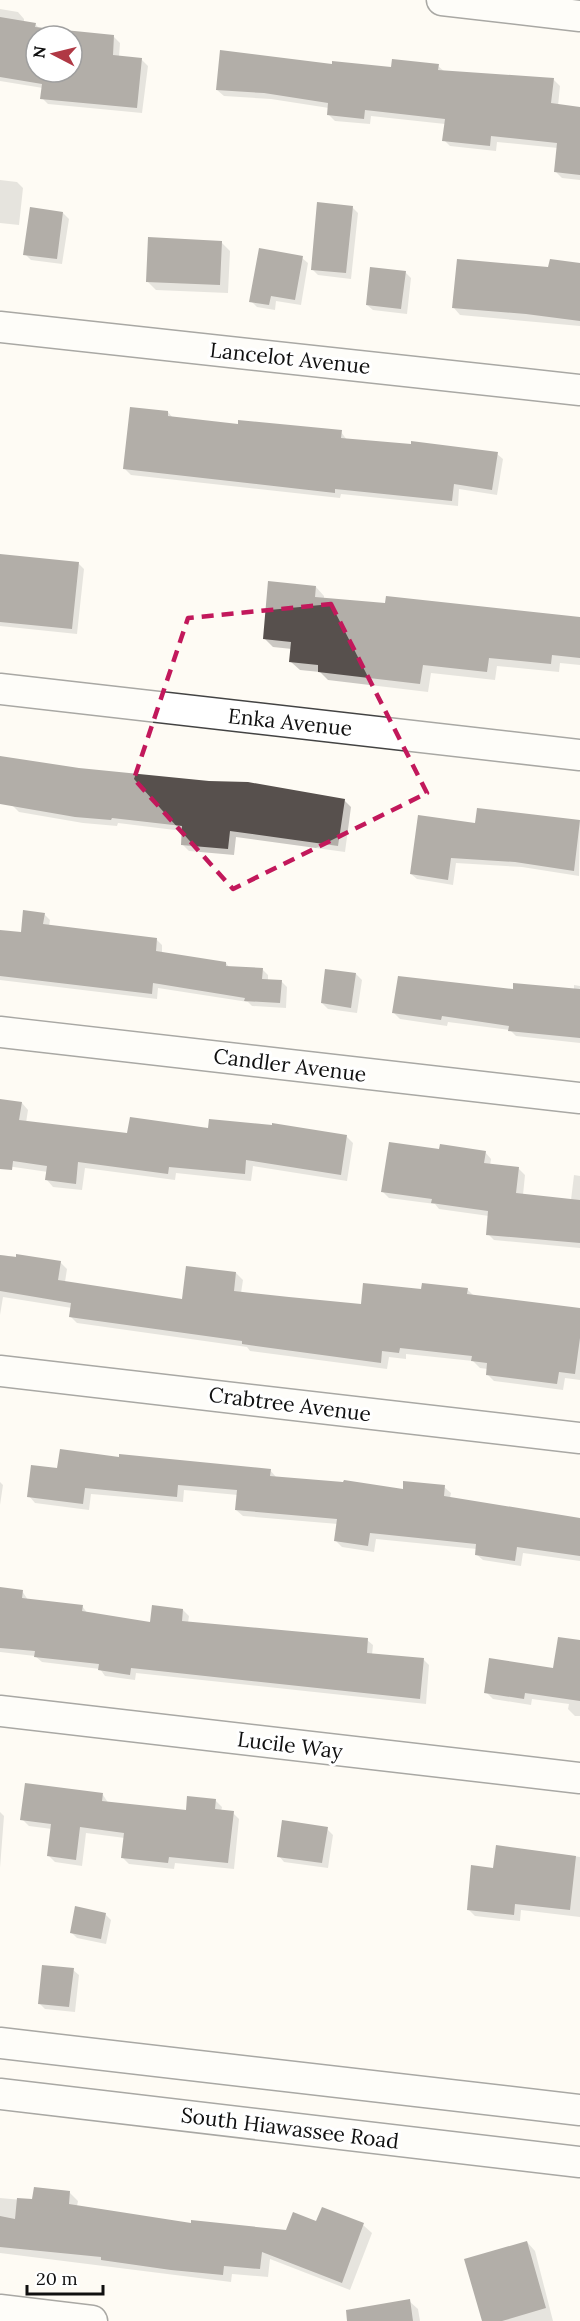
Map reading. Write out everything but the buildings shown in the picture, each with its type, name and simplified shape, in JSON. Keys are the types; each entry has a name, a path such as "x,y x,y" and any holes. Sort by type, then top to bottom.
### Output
{"street":[{"path":"442,0 580,16"},
{"name":"Lancelot Avenue","path":"0,327 580,390"},
{"name":"Enka Avenue","path":"0,689 580,755"},
{"name":"Candler Avenue","path":"0,1032 580,1098"},
{"name":"Crabtree Avenue","path":"0,1371 580,1438"},
{"name":"Lucile Way","path":"0,1712 580,1778"},
{"path":"0,2043 580,2110"},
{"name":"South Hiawassee Road","path":"0,2094 580,2162"},
{"path":"0,2310 92,2321"}],"highlighted area":[{"path":"331,604 427,793 233,889 134,779 188,618"}]}
